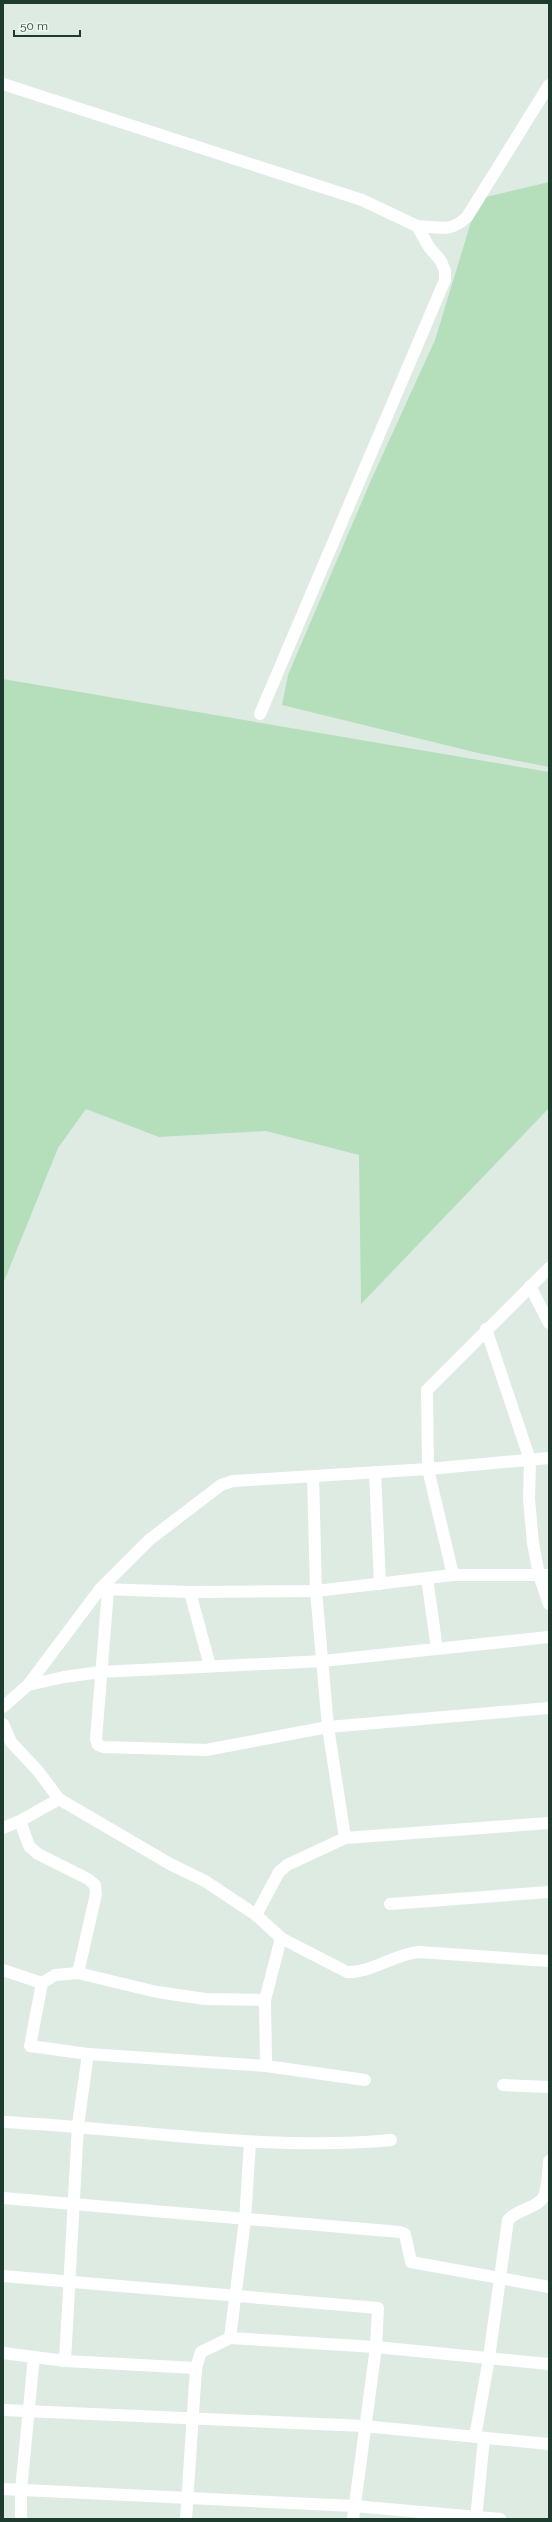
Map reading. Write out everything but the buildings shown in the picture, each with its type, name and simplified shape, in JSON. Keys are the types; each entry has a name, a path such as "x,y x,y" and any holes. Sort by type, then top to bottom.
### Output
{"street":[{"path":"3,84 362,200 417,226 449,228 456,227 467,217 549,85"},
{"path":"260,714 445,280 445,271 441,261 429,247 417,226"},
{"path":"453,1574 428,1468 426,1390 549,1268"},
{"path":"530,1286 549,1323"},
{"path":"486,1329 530,1460 529,1499 533,1543 544,1575 549,1604"},
{"path":"3,1707 28,1685 104,1590 149,1540 221,1486 233,1481 375,1472 549,1458"},
{"path":"375,1472 380,1584"},
{"path":"313,1476 316,1591 328,1727 345,1838"},
{"path":"104,1590 190,1592 316,1591 453,1574 544,1575"},
{"path":"427,1578 437,1649"},
{"path":"104,1590 96,1739 98,1745 103,1747 206,1750 328,1727 549,1708"},
{"path":"190,1592 210,1666"},
{"path":"28,1685 64,1677 100,1672 323,1661 549,1637"},
{"path":"3,1724 10,1742 38,1771 59,1799 170,1864 205,1882 256,1915 282,1938 347,1972 357,1972 404,1953 419,1952 549,1961"},
{"path":"3,1828 20,1822 59,1799"},
{"path":"20,1822 29,1846 38,1854 88,1879 95,1885 96,1894 78,1973"},
{"path":"256,1915 283,1868 345,1838 549,1823"},
{"path":"390,1904 549,1892"},
{"path":"266,2066 265,2000 282,1938"},
{"path":"3,1970 42,1983"},
{"path":"265,2000 205,1999 178,1995 78,1973 55,1975 42,1983 30,2046 88,2054 266,2066 365,2080"},
{"path":"65,2361 68,2282 78,2125 88,2054"},
{"path":"503,2085 549,2087"},
{"path":"3,2122 78,2125 250,2143 346,2144 391,2140"},
{"path":"230,2338 245,2220 250,2143"},
{"path":"476,2518 480,2438 508,2220 512,2216 542,2200 545,2195 549,2161"},
{"path":"3,2198 245,2220 400,2232 405,2234 408,2239 411,2262 549,2287"},
{"path":"3,2276 236,2294 376,2307 379,2311 376,2347 364,2426 353,2519"},
{"path":"186,2519 196,2368 201,2352 230,2338 376,2347 549,2364"},
{"path":"3,2353 65,2361 196,2368"},
{"path":"21,2519 21,2490 34,2357"},
{"path":"3,2410 192,2417 364,2426 549,2444"},
{"path":"3,2489 354,2506 500,2519"}],"green space":[{"path":"549,182 549,767 478,753 282,705 288,675 372,478 435,340 478,199"},
{"path":"3,679 549,772 549,1108 361,1304 359,1155 266,1131 159,1137 86,1109 58,1148 3,1284"}]}
